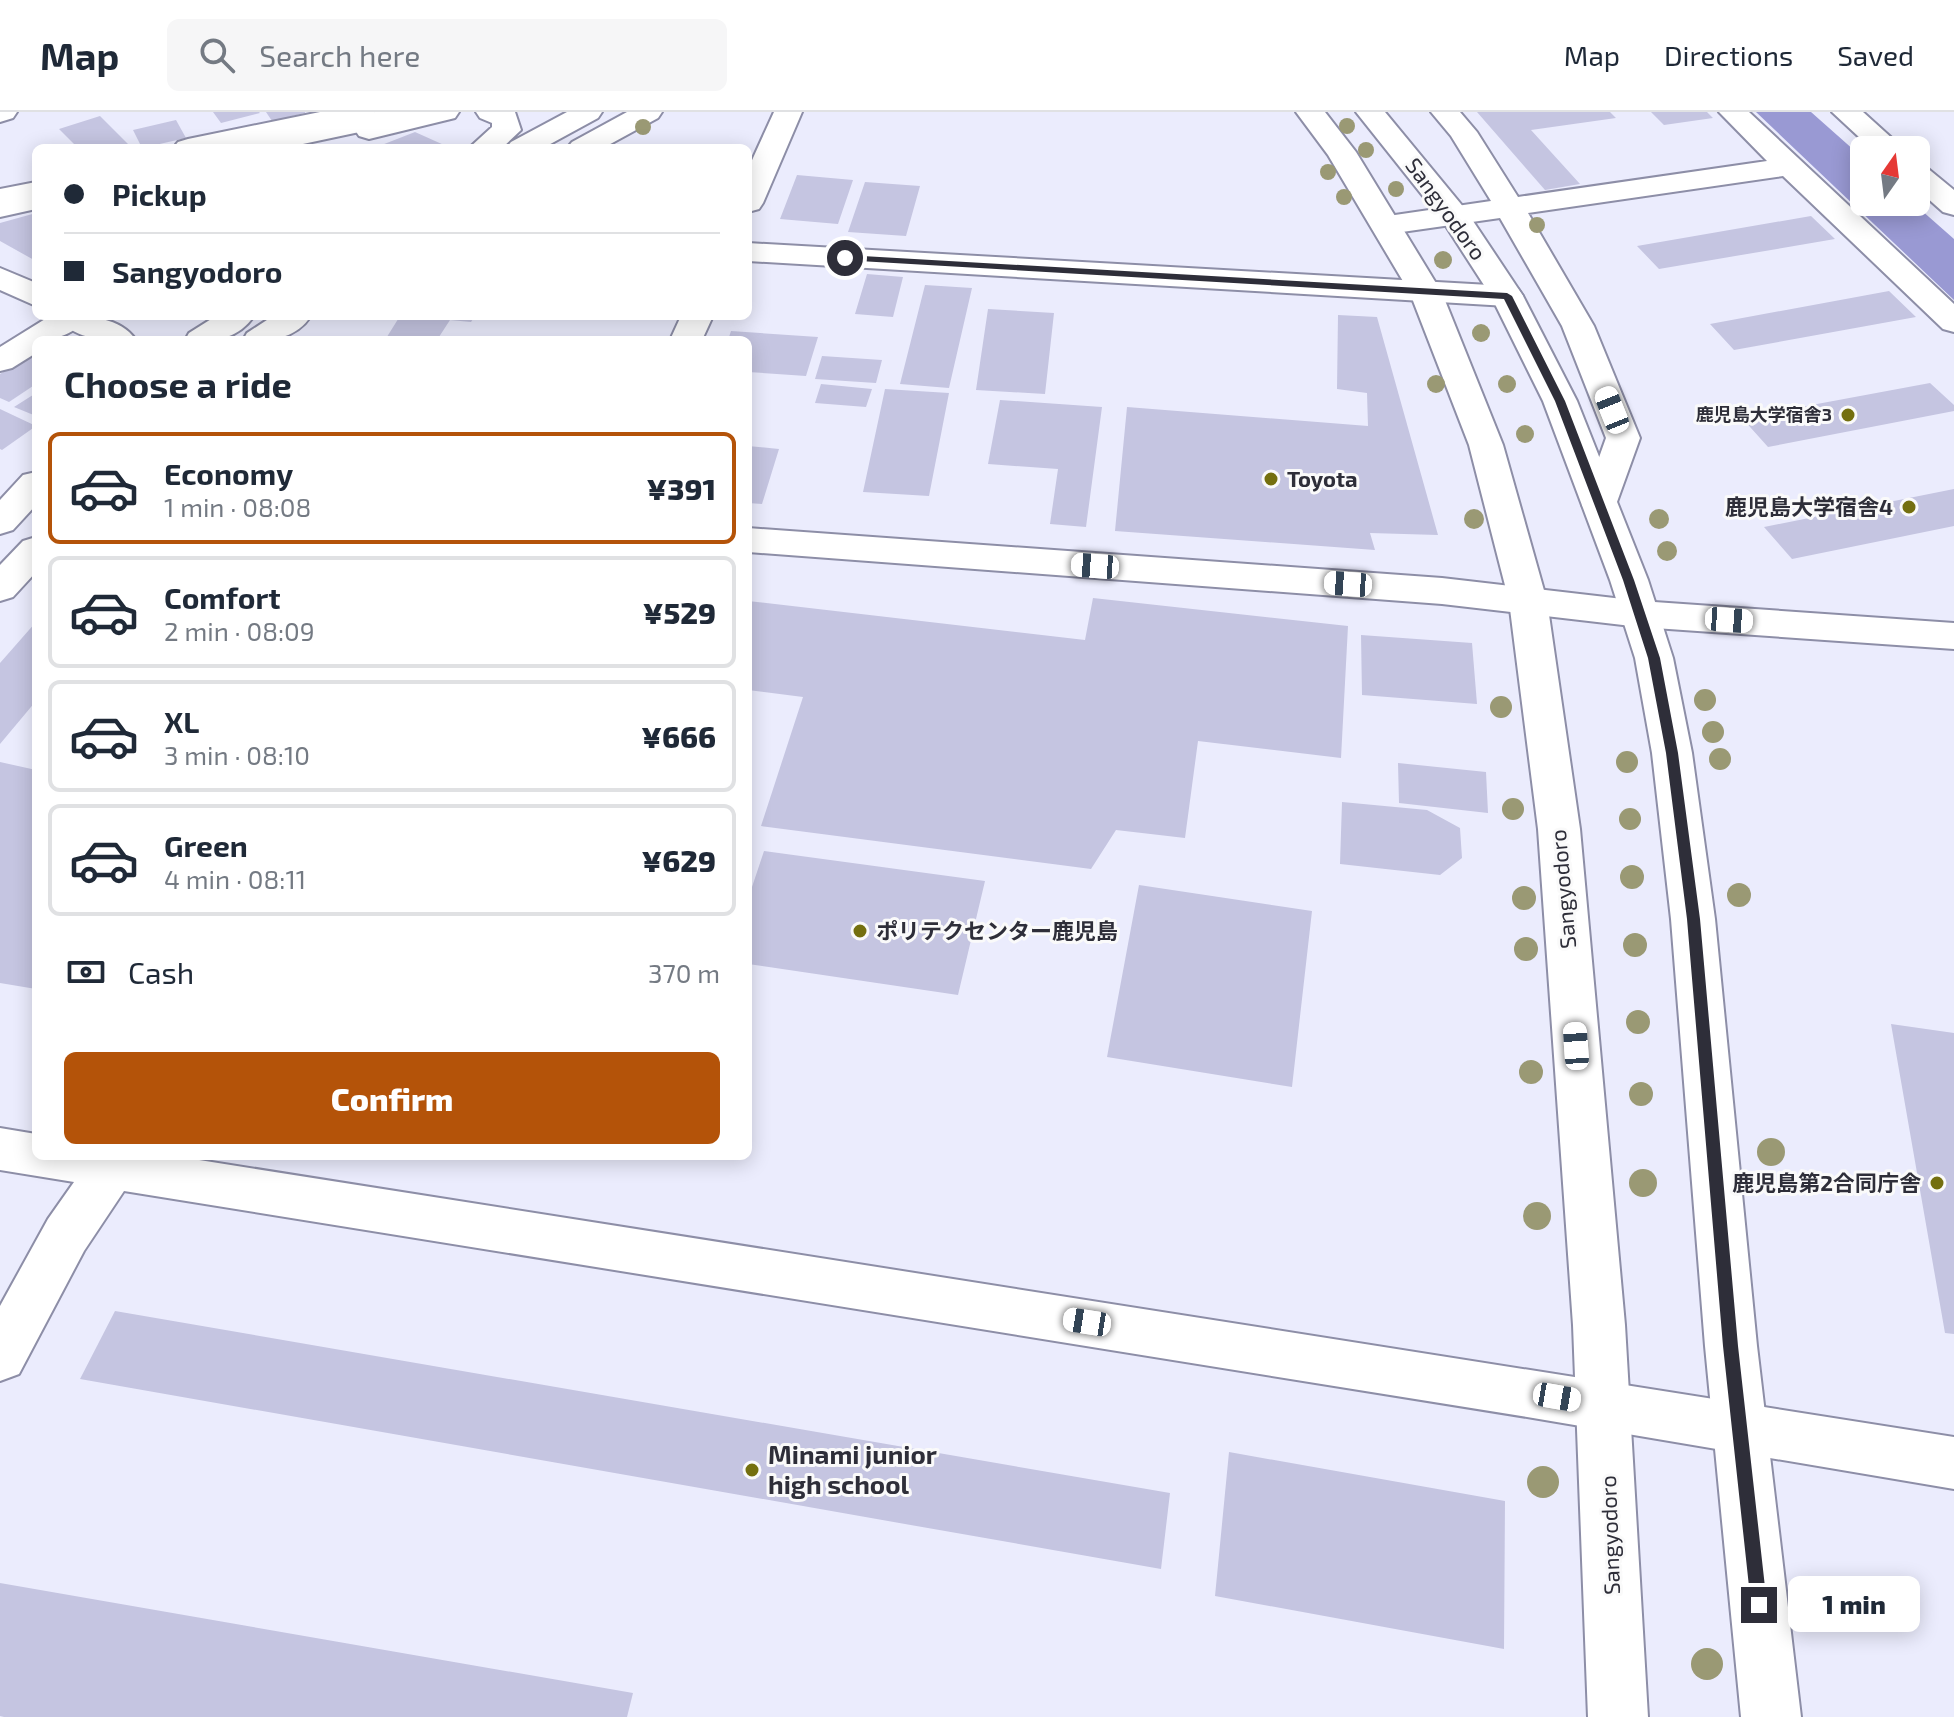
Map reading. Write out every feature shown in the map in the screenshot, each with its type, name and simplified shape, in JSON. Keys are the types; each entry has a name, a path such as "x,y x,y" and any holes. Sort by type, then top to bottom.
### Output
{"main road":[{"path":"236,144 361,112"},
{"path":"238,144 416,112"},
{"path":"301,144 445,112"},
{"path":"489,144 507,130 505,118 490,112"},
{"path":"528,144 588,112"},
{"path":"589,144 648,112"},
{"path":"752,194 788,112"},
{"name":"Sangyodoro","path":"1310,112 1341,152 1388,225 1426,293 1486,445 1528,601 1559,829 1603,1405 1618,1717"},
{"name":"Sangyodoro","path":"1370,112 1454,215 1507,296 1560,401 1654,658 1672,753 1691,904 1739,1428 1771,1717"},
{"path":"1445,112 1463,132 1509,206 1578,326 1623,438 1600,505"},
{"path":"1733,112 1954,322"},
{"path":"1846,112 1874,136"},
{"path":"1388,225 1790,166"},
{"path":"0,187 32,181"},
{"path":"1930,185 1954,206"},
{"path":"0,198 32,192"},
{"path":"0,208 32,201"},
{"path":"752,252 1507,296"},
{"path":"0,277 32,294"},
{"path":"40,336 66,320"},
{"path":"80,320 112,336"},
{"path":"207,336 232,320"},
{"path":"265,336 289,320"},
{"path":"0,361 32,341"},
{"path":"0,522 32,487"},
{"path":"752,540 1442,591 1640,614 1954,636"},
{"path":"0,588 32,553"},
{"path":"0,1149 32,1155"},
{"path":"90,1160 1954,1463"},
{"path":"0,1357 66,1235 116,1162"}],"water":[{"path":"1756,112 1811,112 1850,147 1850,201"},
{"path":"1866,216 1928,216 1954,239 1954,300"}],"building":[{"path":"213,112 259,112 260,113 221,123"},
{"path":"266,112 305,112 305,113 272,121"},
{"path":"1477,112 1610,112 1616,118 1531,130 1580,184 1545,190"},
{"path":"1651,112 1707,112 1713,118 1664,125"},
{"path":"100,116 128,144 74,144 59,129"},
{"path":"176,120 186,138 160,144 140,144 133,130"},
{"path":"415,132 442,144 384,144"},
{"path":"797,175 853,180 838,224 780,219"},
{"path":"865,182 920,186 906,236 848,232"},
{"path":"32,214 32,259 0,241 0,223"},
{"path":"1811,216 1835,239 1659,269 1637,246"},
{"path":"867,274 903,277 893,317 855,314"},
{"path":"925,285 972,288 949,388 900,384"},
{"path":"1889,291 1916,317 1734,350 1710,324"},
{"path":"988,309 1054,313 1045,394 976,390"},
{"name":"Toyota","path":"1338,315 1377,317 1438,535 1370,533 1375,550 1115,531 1127,407 1368,426 1367,393 1337,389"},
{"path":"398,320 450,320 440,336 388,336"},
{"path":"731,331 818,337 806,376 752,372 752,336 729,336"},
{"path":"32,354 32,387 9,402 0,398 0,374"},
{"path":"822,356 882,360 876,383 815,379"},
{"name":"鹿児島大学宿舎3","path":"1930,383 1954,405 1954,411 1768,447 1742,418"},
{"path":"821,384 872,389 866,407 815,403"},
{"path":"885,389 949,393 929,496 863,492"},
{"path":"32,396 32,414 14,407"},
{"path":"1000,400 1102,407 1086,527 1050,524 1058,469 988,464"},
{"path":"0,409 32,424 32,429 0,449"},
{"path":"752,446 779,449 762,504 752,503"},
{"name":"鹿児島大学宿舎4","path":"1954,489 1954,526 1792,559 1764,527"},
{"path":"1093,598 1348,626 1341,758 1198,741 1185,838 1116,830 1091,869 761,826 803,697 752,691 752,601 1085,640"},
{"path":"32,627 32,706 0,744 0,663"},
{"path":"1361,635 1472,643 1477,704 1362,695"},
{"path":"0,762 32,769 32,988 0,983"},
{"path":"1398,763 1486,772 1488,813 1399,803"},
{"path":"1342,802 1427,810 1460,828 1462,858 1440,875 1340,864"},
{"name":"ポリテクセンター鹿児島","path":"764,851 985,881 958,995 752,965 752,887"},
{"path":"1139,885 1312,911 1292,1087 1107,1057"},
{"name":"鹿児島第2合同庁舎","path":"1891,1024 1954,1033 1954,1334 1945,1333"},
{"path":"115,1311 1170,1493 1161,1569 80,1379"},
{"path":"1229,1452 1505,1501 1504,1649 1215,1596"},
{"path":"0,1583 633,1693 627,1717 4,1717 0,1716"}],"place":[{"name":"鹿児島大学宿舎3","path":"1848,415"},
{"name":"Toyota","path":"1271,479"},
{"name":"鹿児島大学宿舎4","path":"1909,507"},
{"name":"ポリテクセンター鹿児島","path":"860,931"},
{"name":"鹿児島第2合同庁舎","path":"1937,1183"},
{"name":"Minami junior high school","path":"752,1470"}],"route":[{"path":"845,258 1507,296 1560,401 1629,580 1654,658 1672,753 1693,919 1731,1346 1759,1605"}]}
